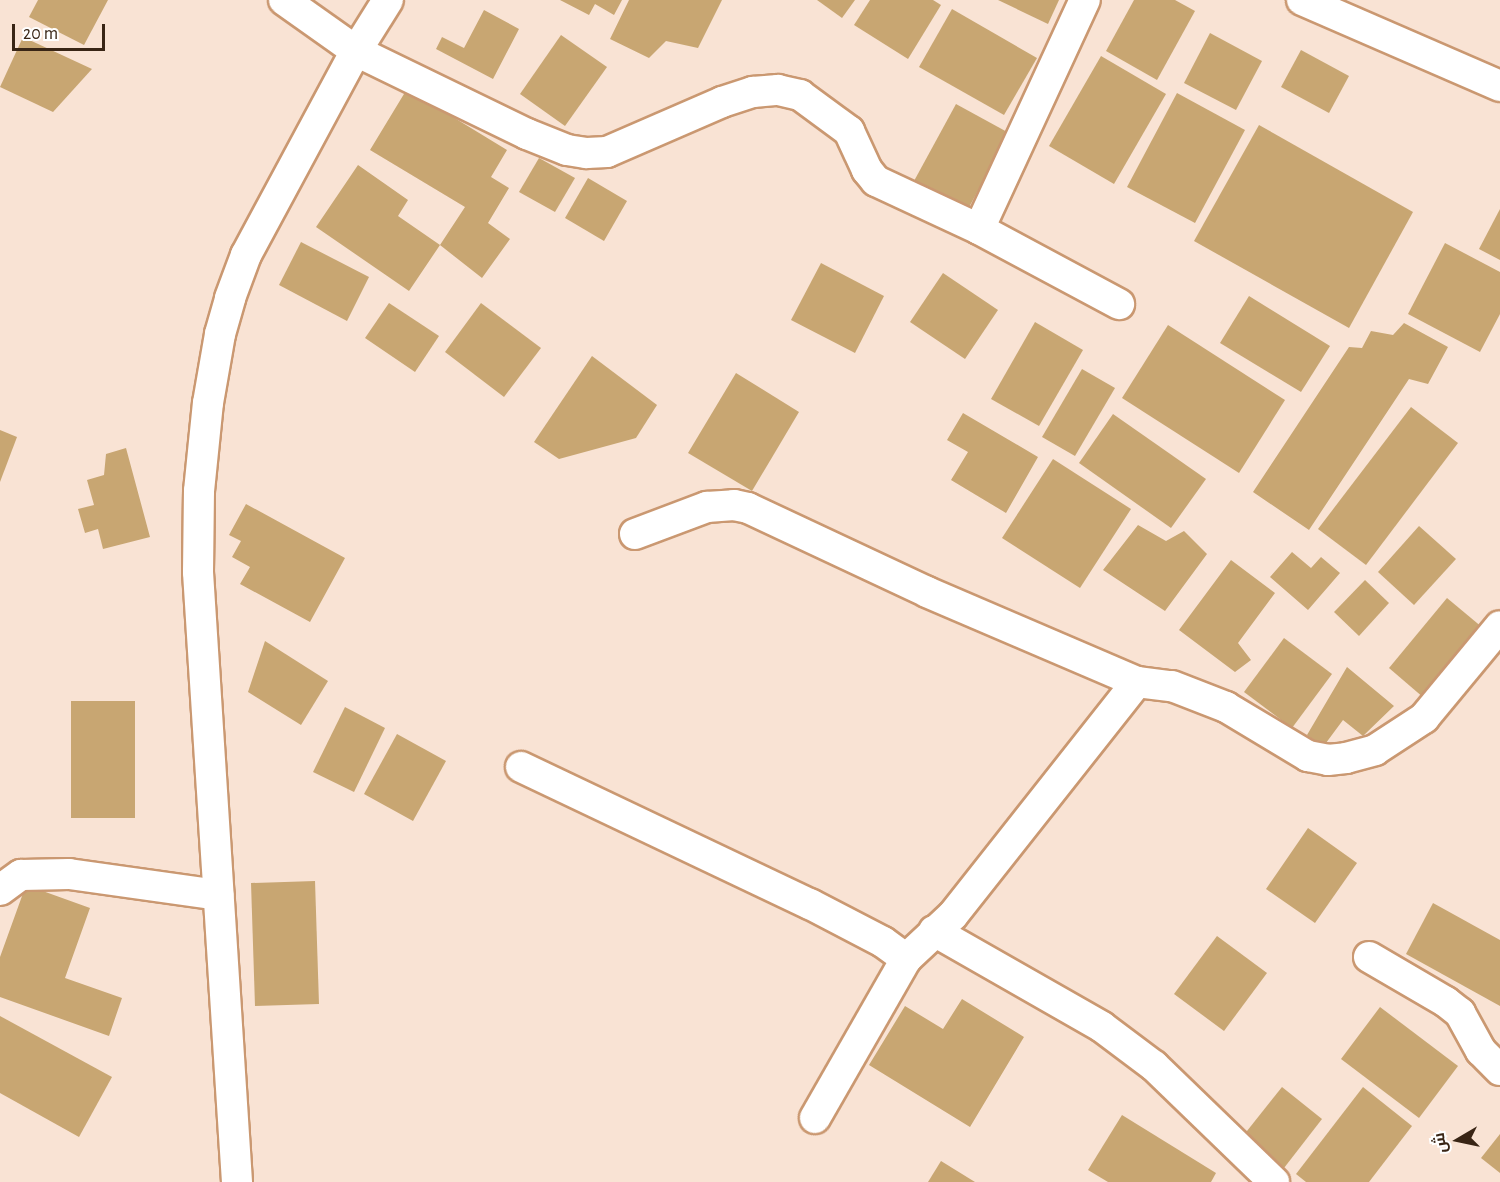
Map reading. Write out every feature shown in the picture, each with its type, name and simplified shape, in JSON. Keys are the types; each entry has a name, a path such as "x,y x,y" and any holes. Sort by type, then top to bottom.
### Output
{"street":[{"path":"284,0 356,51 527,134 567,150 587,153 607,152 722,102 753,92 778,90 800,95 849,131 867,170 876,181 979,229 1119,304"},
{"path":"237,1182 198,572 199,491 208,403 220,334 246,255 356,51 388,0"},
{"path":"979,229 1085,0"},
{"path":"1302,0 1500,86"},
{"path":"635,534 706,507 734,505 748,508 927,592 1137,682 1172,686 1215,702 1308,756 1328,760 1375,750 1424,718 1500,626"},
{"path":"815,1118 906,959 953,915 1137,682"},
{"path":"521,767 810,904 883,942 906,959"},
{"path":"0,890 21,875 69,874 219,895"},
{"path":"934,931 1102,1027 1154,1066 1274,1182"},
{"path":"1369,957 1446,1002 1460,1013 1481,1051 1500,1070"}],"building":[{"path":"38,0 108,0 84,45 29,17"},
{"path":"560,0 622,0 614,15 595,4 589,15"},
{"path":"629,0 722,0 698,48 666,41 649,58 610,39"},
{"path":"817,0 855,0 842,18"},
{"path":"870,0 933,0 941,5 908,59 854,25"},
{"path":"998,0 1059,0 1048,24"},
{"path":"1134,0 1175,0 1195,11 1157,80 1106,51"},
{"path":"952,9 1037,58 1004,115 919,67"},
{"path":"484,10 519,29 493,79 436,49 442,37 464,48"},
{"path":"1210,33 1262,61 1236,110 1184,83"},
{"path":"561,35 607,67 565,126 520,94"},
{"path":"23,37 92,69 53,112 0,87"},
{"path":"1301,50 1349,76 1329,113 1281,87"},
{"path":"1101,56 1166,94 1114,184 1049,146"},
{"path":"407,89 507,150 491,177 509,188 488,223 510,239 482,278 440,245 465,207 370,150"},
{"path":"1177,93 1245,130 1195,223 1127,187"},
{"path":"956,104 1009,133 967,211 914,181"},
{"path":"1259,125 1413,212 1349,328 1194,241"},
{"path":"539,158 575,178 555,212 519,192"},
{"path":"358,165 408,200 398,216 440,245 409,291 316,227"},
{"path":"588,178 627,201 604,241 565,218"},
{"path":"1500,209 1500,260 1479,249"},
{"path":"301,242 369,277 347,321 279,285"},
{"path":"1445,243 1500,272 1500,314 1480,352 1408,314"},
{"path":"821,263 884,296 855,353 791,320"},
{"path":"943,273 998,310 965,359 910,322"},
{"path":"1249,296 1330,346 1301,392 1220,343"},
{"path":"389,303 439,336 415,372 365,338"},
{"path":"481,303 541,348 504,397 445,352"},
{"path":"1035,322 1083,350 1039,426 991,399"},
{"path":"1404,323 1448,347 1428,384 1409,379 1309,530 1253,492 1349,347 1362,348 1371,331 1393,335"},
{"path":"1168,325 1285,400 1239,473 1122,398"},
{"path":"592,356 657,405 636,438 559,459 534,442"},
{"path":"1082,369 1115,388 1075,456 1042,437"},
{"path":"736,373 799,412 752,491 688,453"},
{"path":"1411,407 1458,443 1366,565 1318,529"},
{"path":"963,413 1038,457 1006,513 951,480 968,452 947,440"},
{"path":"1113,414 1206,479 1171,528 1079,463"},
{"path":"0,430 17,437 0,482"},
{"path":"126,448 150,537 103,549 98,529 85,533 78,509 94,505 87,480 104,475 106,454"},
{"path":"1053,459 1131,509 1080,588 1002,538"},
{"path":"246,504 345,558 310,622 240,584 250,567 232,557 241,541 229,535"},
{"path":"1138,525 1166,541 1184,531 1207,554 1165,611 1103,570"},
{"path":"1419,526 1456,559 1414,605 1378,572"},
{"path":"1292,552 1311,568 1321,557 1340,573 1308,610 1270,577"},
{"path":"1231,560 1275,593 1238,643 1251,660 1235,672 1179,630"},
{"path":"1365,580 1389,603 1359,636 1334,612"},
{"path":"1447,598 1483,628 1424,698 1389,668"},
{"path":"1284,638 1332,674 1292,728 1244,692"},
{"path":"265,641 328,681 301,725 248,692"},
{"path":"1347,667 1394,706 1363,736 1343,720 1323,747 1307,735"},
{"path":"71,701 135,701 135,818 71,818"},
{"path":"345,707 385,728 354,792 313,772"},
{"path":"397,734 446,761 413,821 364,794"},
{"path":"1308,828 1357,863 1315,923 1266,889"},
{"path":"315,881 319,1004 255,1006 251,883"},
{"path":"26,885 90,908 65,978 122,998 109,1036 0,997 0,957"},
{"path":"1433,903 1500,940 1500,1006 1406,954"},
{"path":"1217,936 1267,973 1224,1031 1174,994"},
{"path":"962,999 1024,1037 970,1127 869,1065 905,1006 943,1029"},
{"path":"1380,1007 1458,1066 1419,1118 1341,1059"},
{"path":"0,1016 112,1077 79,1137 0,1093"},
{"path":"1282,1087 1322,1119 1284,1168 1243,1136"},
{"path":"1363,1087 1412,1126 1369,1182 1306,1182 1296,1174"},
{"path":"1122,1115 1216,1173 1211,1182 1108,1182 1088,1170"},
{"path":"1500,1134 1500,1173 1481,1158"},
{"path":"941,1161 975,1182 928,1182"}]}
